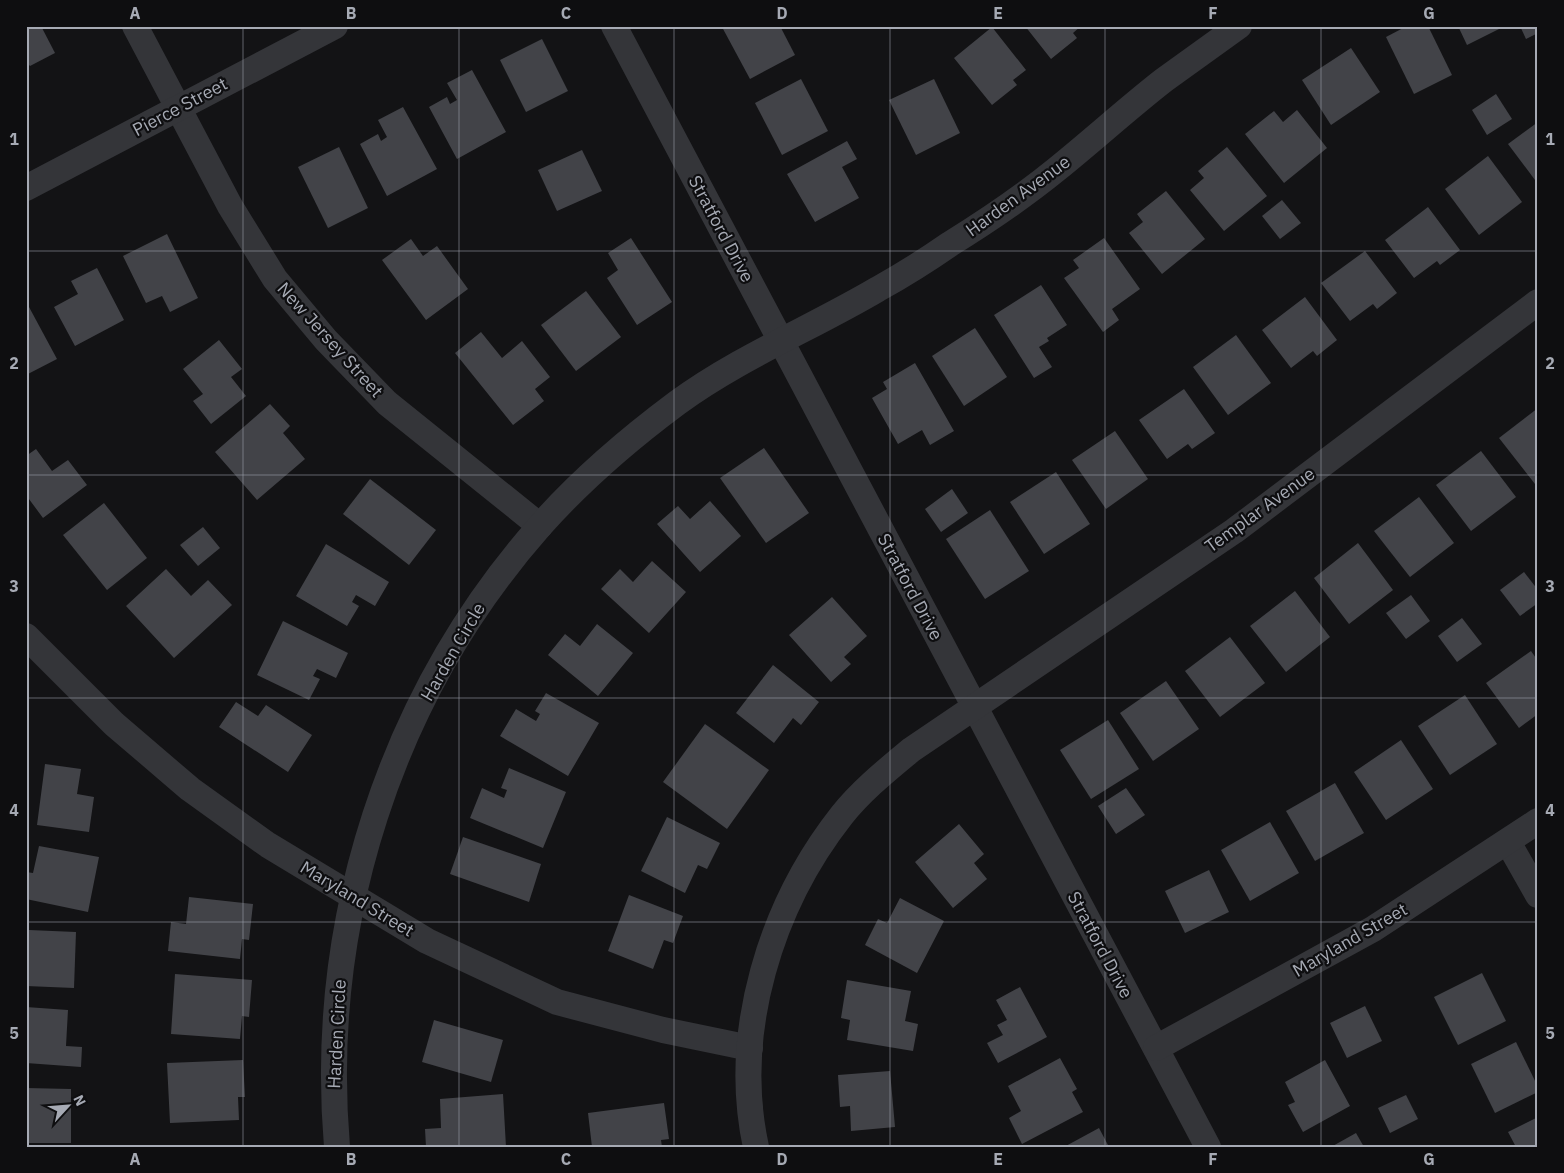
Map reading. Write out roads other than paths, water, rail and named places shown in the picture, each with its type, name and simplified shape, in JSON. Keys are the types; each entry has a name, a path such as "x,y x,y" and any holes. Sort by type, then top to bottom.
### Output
{"street":[{"name":"New Jersey Street","path":"135,26 230,206 275,279 326,340 387,403 540,526"},
{"name":"Pierce Street","path":"26,188 335,26"},
{"name":"Stratford Drive","path":"614,26 1208,1147"},
{"name":"Harden Avenue","path":"780,341 878,290 954,242 1053,172 1164,81 1240,26"},
{"name":"Templar Avenue","path":"756,1147 752,1130 749,1084 750,1048 758,994 767,958 791,897 842,815 870,785 911,750 1234,531 1538,302"},
{"name":"Harden Circle","path":"337,1147 334,1108 338,987 352,897 364,846 389,778 433,679 486,595 540,526 603,464 676,404 715,377 780,341"},
{"name":"Maryland Street","path":"26,636 65,678 150,757 190,789 268,845 427,941 557,1002 663,1030 750,1048"},
{"name":"Maryland Street","path":"1156,1048 1373,929 1538,821"},
{"path":"1508,842 1538,895"}]}
